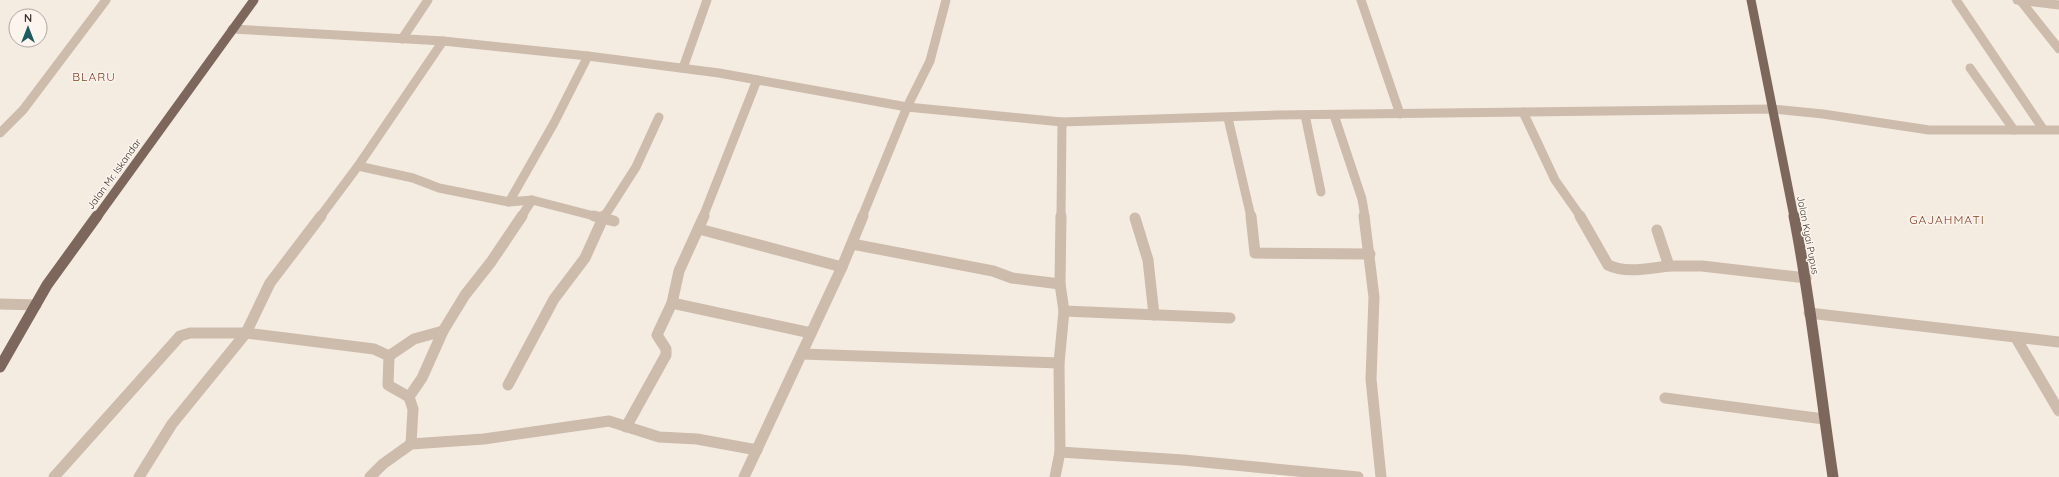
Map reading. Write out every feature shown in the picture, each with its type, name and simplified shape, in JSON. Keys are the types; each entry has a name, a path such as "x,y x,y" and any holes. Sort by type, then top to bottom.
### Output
{"main road":[{"name":"Jalan Mr. Iskandar","path":"0,367 48,285 254,0"},
{"name":"Jalan Kyai Pupus","path":"1751,0 1806,278 1809,313 1833,477"}],"street":[{"path":"0,133 23,110 106,0"},
{"path":"402,39 428,0"},
{"path":"683,68 707,0"},
{"path":"744,477 842,267 907,107 930,61 946,0"},
{"path":"1361,0 1400,114"},
{"path":"1956,0 2043,129"},
{"path":"2018,0 2053,3"},
{"path":"2018,0 2059,49"},
{"path":"232,29 442,41 588,56 683,68 907,107 956,113 1062,122 1306,115 1772,109 1823,114 1929,130 2059,130"},
{"path":"139,477 172,424 246,333 270,283 358,166 442,41"},
{"path":"509,202 554,123 588,56"},
{"path":"1970,68 2014,130"},
{"path":"626,427 666,355 666,349 657,336 672,303 679,271 699,229 711,194 757,80"},
{"path":"1523,112 1555,180 1584,221 1608,265 1613,269 1624,270 1669,266 1702,266 1806,278"},
{"path":"1306,115 1321,192"},
{"path":"1334,115 1362,199 1370,254 1374,297 1371,379 1381,477"},
{"path":"508,385 554,299 585,258 603,218 636,167 659,117"},
{"path":"1228,118 1240,177 1250,210 1255,253 1370,254"},
{"path":"1055,477 1060,452 1059,363 1064,311 1060,284 1062,122"},
{"path":"358,166 413,178 440,188 509,202 532,200 614,221"},
{"path":"409,397 422,378 443,331 465,295 491,262 532,200"},
{"path":"1135,218 1138,232 1148,260 1154,314"},
{"path":"699,229 842,267"},
{"path":"1657,230 1669,266"},
{"path":"852,244 993,271 1012,278 1060,284"},
{"path":"672,303 811,333"},
{"path":"0,304 36,305"},
{"path":"1064,311 1230,318"},
{"path":"1809,313 2059,342"},
{"path":"389,356 400,347 420,336 443,331"},
{"path":"54,477 180,336 190,334 246,333 374,350 389,356"},
{"path":"2016,338 2059,411"},
{"path":"802,354 1059,363"},
{"path":"389,356 390,364 385,378 387,384 392,390 409,397 413,409 411,444"},
{"path":"1665,398 1824,419"},
{"path":"370,477 383,464 411,444 491,438 549,431 609,421 659,437 697,439 757,450"},
{"path":"1060,452 1183,460 1358,477"}],"district":[{"name":"BLARU","path":"94,76"},
{"name":"GAJAHMATI","path":"1947,219"}]}
